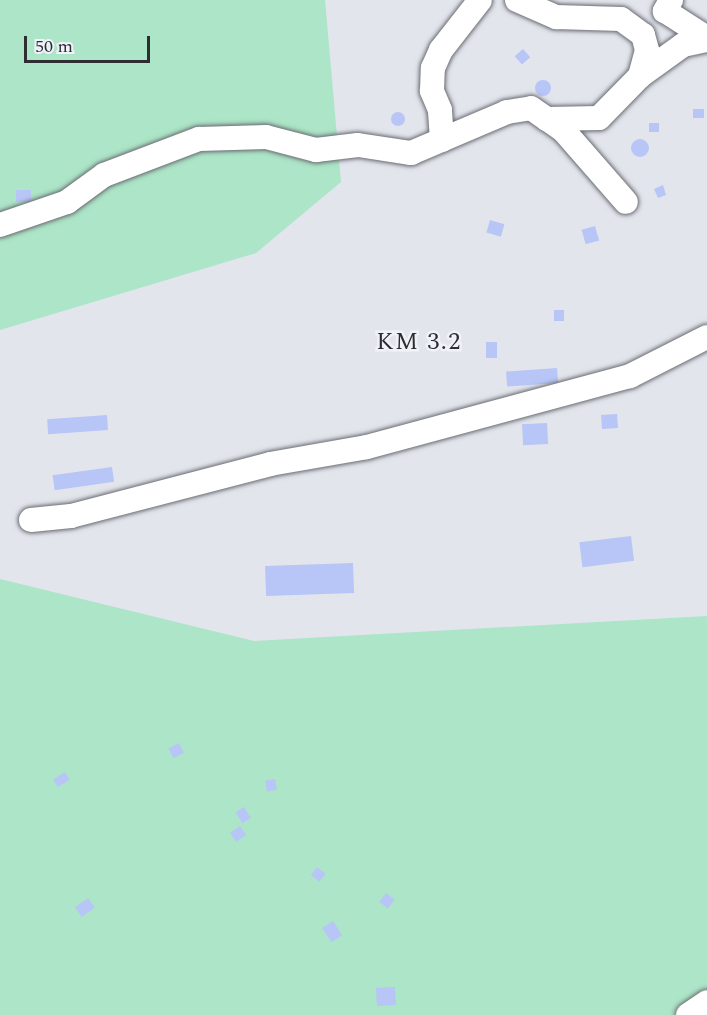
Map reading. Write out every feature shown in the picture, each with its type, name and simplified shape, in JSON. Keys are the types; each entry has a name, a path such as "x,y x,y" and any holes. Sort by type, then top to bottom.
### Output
{"street":[{"path":"442,140 440,110 432,91 433,68 441,50 480,0"},
{"path":"517,0 556,17 621,19 643,35 647,51 640,76"},
{"path":"670,0 665,11 707,39"},
{"path":"548,119 599,118 640,76 683,45 707,39"},
{"path":"0,225 67,201 104,175 199,139 266,137 316,150 358,145 411,153 507,112 531,108 564,131 626,202"},
{"path":"31,520 71,516 270,465 367,447 630,376 707,337"},
{"path":"688,1015 707,1002"}],"green space":[{"path":"0,0 325,0 341,182 256,253 0,330"},
{"path":"0,579 254,641 707,616 707,1015 0,1015"}],"building":[{"path":"523,49 530,57 522,65 515,56"},
{"path":"543,80 551,88 543,96 535,88"},
{"path":"693,109 704,109 704,118 693,118"},
{"path":"395,112 401,112 405,119 401,126 395,126 391,122 391,116"},
{"path":"649,123 659,123 659,132 649,132"},
{"path":"640,139 646,142 649,148 646,154 640,157 634,154 631,148 634,142"},
{"path":"663,185 666,195 658,198 654,189"},
{"path":"16,190 31,190 31,202 16,202"},
{"path":"490,220 504,224 501,237 486,232"},
{"path":"595,226 599,240 586,244 582,230"},
{"path":"554,310 564,310 564,321 554,321"},
{"path":"486,342 497,342 497,358 486,358"},
{"path":"557,368 558,383 507,387 506,372"},
{"path":"617,414 618,428 602,429 601,415"},
{"path":"107,415 108,430 48,434 47,419"},
{"path":"547,423 548,444 523,445 522,424"},
{"path":"112,467 114,482 55,490 53,475"},
{"path":"631,536 634,561 582,567 579,542"},
{"path":"353,563 354,593 266,596 265,566"},
{"path":"179,743 184,753 173,758 168,748"},
{"path":"65,772 70,780 58,787 53,779"},
{"path":"275,779 277,790 267,792 265,781"},
{"path":"244,807 251,818 242,823 236,812"},
{"path":"240,826 246,835 236,842 230,833"},
{"path":"317,867 326,874 320,882 311,875"},
{"path":"386,893 395,900 388,908 379,902"},
{"path":"88,898 95,908 82,917 75,907"},
{"path":"333,921 342,935 331,942 322,928"},
{"path":"395,987 396,1005 377,1006 376,988"}],"district":[{"name":"KM 3.2","path":"419,343"}]}
